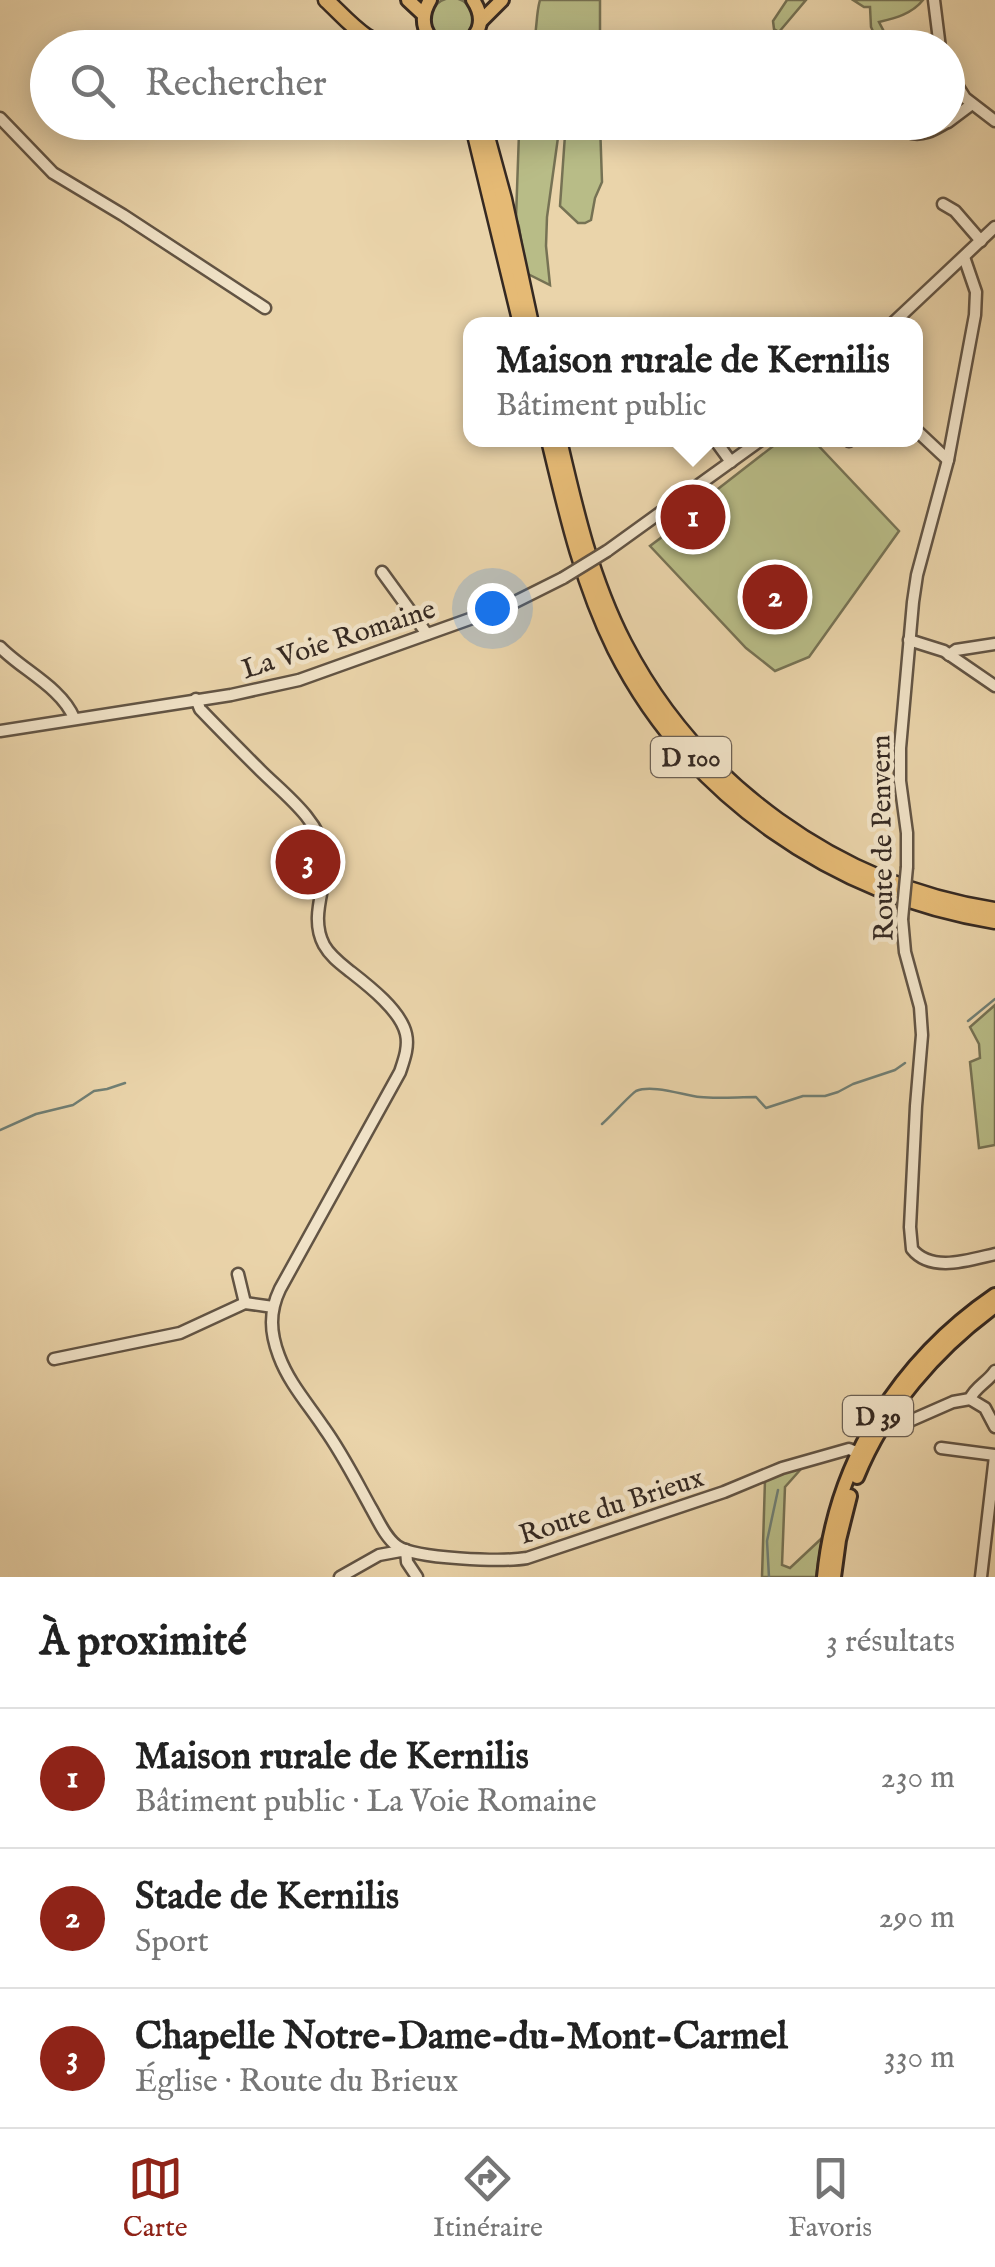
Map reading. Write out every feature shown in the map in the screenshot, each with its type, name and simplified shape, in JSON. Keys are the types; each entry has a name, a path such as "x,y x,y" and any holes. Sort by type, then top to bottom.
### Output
{"highway":[{"path":"326,0 360,30"},
{"path":"476,140 519,317"},
{"path":"489,140 530,317"},
{"name":"D 100","path":"551,447 581,564 610,638 652,709 703,771 759,821 842,873 912,902 995,921"},
{"name":"D 100","path":"561,447 594,574 623,640 664,706 708,758 766,812 842,860 922,893 995,910"}],"main road":[{"path":"408,0 423,14"},
{"path":"426,30 423,14 430,0"},
{"path":"474,0 480,12 479,30"},
{"path":"481,21 502,0"},
{"name":"D 39","path":"824,1577 838,1507 885,1404 928,1350 962,1318 995,1295"},
{"name":"D 39","path":"834,1577 839,1540 862,1454 923,1371 950,1342 995,1306"}],"street":[{"path":"934,0 938,30"},
{"path":"965,97 995,121"},
{"path":"965,109 972,104"},
{"path":"0,118 53,173 123,214 265,308"},
{"path":"943,204 952,208 980,240"},
{"path":"899,317 995,227"},
{"name":"Route de Penvern","path":"960,260 976,292 975,315 948,460 917,576 900,764 908,866 902,919 922,1036 912,1249 932,1262 995,1254"},
{"path":"923,437 948,460"},
{"path":"720,447 731,462 751,447"},
{"name":"La Voie Romaine","path":"0,731 299,680 519,601 607,552 681,493 731,462"},
{"path":"382,572 427,634"},
{"path":"909,640 938,648 995,686"},
{"path":"949,655 995,644"},
{"path":"0,647 70,708 74,718"},
{"path":"196,700 203,713 289,798 316,832 325,859 318,916 323,943 338,962 378,994 406,1035 400,1072 280,1289 272,1307 271,1324 288,1376 417,1577"},
{"path":"238,1274 245,1303"},
{"path":"54,1359 180,1333 245,1303 272,1307"},
{"path":"970,1399 995,1371"},
{"path":"896,1428 953,1402 970,1399 984,1408 995,1427"},
{"path":"984,1408 995,1400"},
{"path":"941,1448 995,1455 981,1577"},
{"name":"Route du Brieux","path":"398,1545 496,1560 530,1558 708,1498 782,1468 849,1449 862,1454"},
{"path":"340,1577 398,1545"},
{"path":"383,1555 398,1545"}],"green space":[{"path":"444,0 460,0 472,12 471,30 432,28 432,12"},
{"path":"540,0 600,0 600,30 536,30"},
{"path":"787,0 806,0 781,30 774,29 773,21"},
{"path":"853,0 923,0 908,12 879,22 883,30 872,30 870,7"},
{"path":"519,140 558,140 547,217 550,285 526,273 516,218"},
{"path":"565,140 601,140 602,182 591,220 578,223 560,206"},
{"path":"772,447 820,447 899,531 809,657 775,671 746,648 650,546 686,519 694,527 714,512 705,499"},
{"path":"995,1005 995,1145 979,1148 970,1062 980,1058 979,1044 970,1027"},
{"path":"801,1469 785,1487 782,1565 790,1568 822,1538 816,1577 762,1577 765,1480"}],"waterway":[{"path":"968,1021 995,999"},
{"path":"602,1124 633,1093 643,1089 707,1098 756,1097 766,1108 803,1096 838,1092 905,1063"},
{"path":"0,1130 36,1114 73,1105 94,1091 125,1083"},
{"path":"769,1577 767,1541 778,1490"}],"place":[{"name":"Maison rurale de Kernilis","path":"693,517"},
{"name":"Stade de Kernilis","path":"775,597"},
{"name":"Chapelle Notre-Dame-du-Mont-Carmel","path":"308,862"}]}
